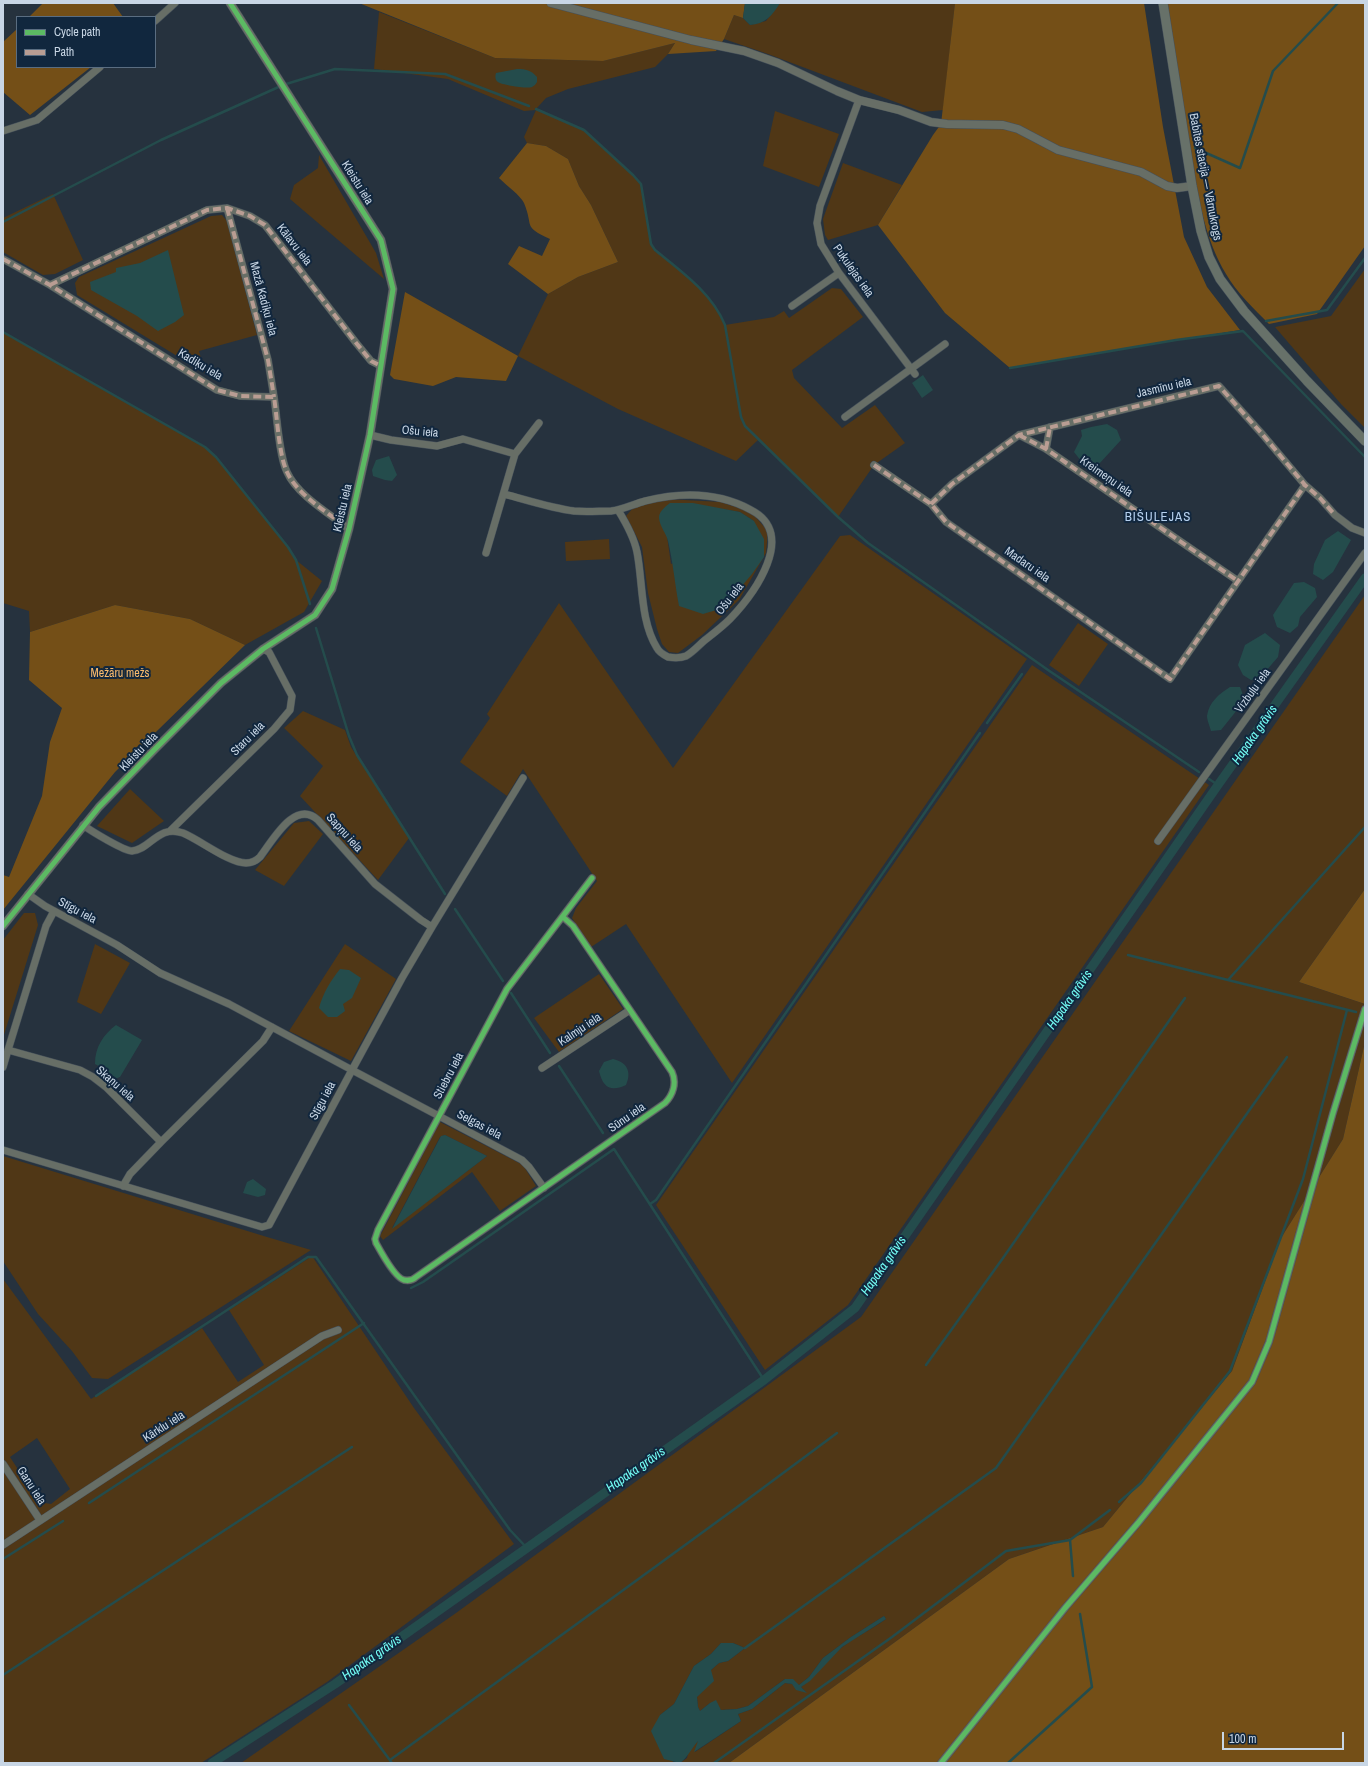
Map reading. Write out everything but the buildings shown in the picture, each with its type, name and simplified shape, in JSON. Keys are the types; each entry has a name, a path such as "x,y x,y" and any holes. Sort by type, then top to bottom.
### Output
{"main road":[{"name":"Babītes stacija — Vārnukrogs","path":"1163,3 1192,186 1201,231 1209,257 1220,279 1244,311 1307,382 1365,442"}],"street":[{"path":"156,20 175,3"},
{"name":"Kleistu iela","path":"3,926 83,825 136,768 221,683 263,649 303,624 318,611 332,589 349,529 370,435 393,289 381,240 230,3"},
{"path":"551,3 691,40 744,51 778,63 859,100 899,110 931,122 947,124 1003,125 1018,129 1058,150 1141,172 1167,186 1177,188 1192,186"},
{"path":"3,131 37,120 99,68"},
{"name":"Puķulejas iela","path":"859,100 820,206 817,223 821,244 839,273 912,371"},
{"name":"Kālavu iela","path":"50,285 207,210 227,208 250,216 265,225 357,344 371,361 381,366"},
{"name":"Mazā Kadiķu iela","path":"227,208 268,360 274,397"},
{"name":"Kadiķu iela","path":"3,259 50,285 217,390 240,396 274,397"},
{"path":"792,306 839,273"},
{"path":"845,417 912,371 945,344"},
{"name":"Jasmīnu iela","path":"931,504 952,484 1019,435 1219,386 1305,485 1320,498 1335,515 1352,528 1365,533"},
{"path":"274,397 283,460 287,472 300,491 349,529"},
{"path":"486,553 515,454 539,423"},
{"path":"1046,449 1050,427"},
{"name":"Ošu iela","path":"370,435 391,440 437,446 463,439 515,454"},
{"name":"Kreimeņu iela","path":"1019,435 1046,449 1238,581"},
{"name":"Madaru iela","path":"874,466 931,504 946,522 1170,679 1238,581"},
{"path":"1238,581 1305,485"},
{"name":"Ošu iela","path":"504,494 575,511 618,510 646,501 672,496 703,495 727,500 751,510 762,517 770,528 772,547 764,570 747,599 729,620 686,656 668,657 657,648 647,624 642,576 636,547 618,510"},
{"name":"Vizbuļu iela","path":"1158,841 1365,553"},
{"name":"Staru iela","path":"170,831 274,729 290,710 292,696 269,652 263,649"},
{"path":"352,1070 402,978 523,778"},
{"name":"Sapņu iela","path":"170,831 182,833 235,860 248,863 254,862 260,857 292,818 299,814 309,814 318,820 380,889 432,927"},
{"path":"83,825 132,851 140,848 162,833 170,831"},
{"name":"Stiebru iela","path":"416,1278 408,1280 400,1278 378,1248 375,1239 378,1230 508,989 592,878"},
{"name":"Stīgu iela","path":"3,1150 257,1226 269,1225 352,1070 218,998 166,976 117,945 45,906 28,894"},
{"path":"3,1067 46,926 54,911"},
{"name":"Sūnu iela","path":"416,1278 665,1104 670,1097 674,1084 673,1075 573,926 563,917"},
{"path":"941,1763 1065,1608 1138,1523 1252,1382 1269,1342 1333,1113 1365,1009"},
{"name":"Kalmju iela","path":"542,1068 630,1010"},
{"path":"123,1186 130,1174 263,1041 272,1027"},
{"name":"Skaņu iela","path":"8,1050 80,1070 93,1077 106,1087 161,1142"},
{"name":"Selgas iela","path":"352,1070 522,1160 544,1188"},
{"name":"Kārklu iela","path":"3,1544 322,1336 338,1330"},
{"name":"Ganu iela","path":"3,1464 40,1520"}],"shaded area":[{"path":"745,3 780,3 774,12 764,21 750,25 743,18"},
{"path":"780,3 955,3 943,110 922,112 724,39 734,15 743,18 750,25 766,21"},
{"path":"379,12 495,58 603,61 675,43 668,54 655,67 568,89 546,98 536,109 584,130 641,184 651,244 654,250 695,283 712,303 725,325 774,317 784,311 789,318 832,288 841,289 863,317 792,370 794,378 842,428 875,405 905,443 874,465 838,517 759,439 736,461 618,409 518,356 548,294 578,277 618,262 591,205 579,186 568,159 546,146 527,143 524,137 536,110 524,111 448,79 374,69"},
{"path":"517,69 530,71 537,77 537,82 534,86 520,87 504,84 496,80 496,73"},
{"path":"775,111 839,134 819,187 763,166"},
{"path":"319,155 376,253 384,279 290,199 294,185 318,168"},
{"path":"843,163 902,185 878,225 828,240 825,235 823,219"},
{"path":"53,194 83,260 55,274 43,275 3,252 3,218"},
{"path":"222,215 227,221 257,335 199,351 205,373 77,295 75,283 79,277 211,216"},
{"path":"168,250 184,315 175,322 158,331 137,316 91,290 90,282 116,272 116,268 140,263"},
{"path":"1365,269 1365,428 1341,404 1275,327 1331,316"},
{"path":"3,332 205,447 216,457 288,547 296,560 322,581 304,612 245,645 190,619 115,605 30,632 29,611 3,603"},
{"path":"923,375 933,390 922,398 912,383"},
{"path":"1107,424 1117,430 1121,440 1099,464 1093,467 1085,466 1074,452 1082,436 1081,430"},
{"path":"389,456 397,475 392,481 373,476 372,470 376,460"},
{"path":"666,499 721,502 751,512 768,531 766,553 739,600 702,635 678,653 669,652 662,644 657,629 648,593 642,547 626,516 633,508","holes":["709,507 740,512 754,521 671,564 667,536"]},
{"path":"670,503 693,503 740,512 754,521 764,539 764,557 752,574 723,608 703,614 679,606 668,541 659,518 661,511"},
{"path":"1338,531 1351,540 1333,572 1323,580 1313,574 1314,564 1325,540"},
{"path":"850,535 1027,659 732,1083 626,924 591,947 572,918 576,908 597,881 523,769 507,796 460,762 490,718 487,714 559,603 673,768 840,536"},
{"path":"609,539 610,559 566,561 565,542"},
{"path":"1304,582 1315,588 1317,597 1300,617 1298,626 1290,633 1277,627 1273,615 1294,583"},
{"path":"1365,595 1365,889 1299,982 1365,1004 1365,1042 1343,1139 1281,1238 1232,1371 1103,1527 1009,1559 729,1763 680,1763 687,1758 689,1750 699,1740 695,1752 741,1721 738,1714 752,1709 785,1683 792,1684 806,1692 801,1687 841,1648 886,1619 884,1616 851,1637 823,1658 809,1677 799,1685 785,1679 748,1706 737,1709 721,1710 710,1703 700,1711 697,1697 704,1689 711,1670 719,1663 728,1661 745,1648 733,1643 721,1643 711,1654 694,1666 674,1704 660,1715 673,1762 678,1763 241,1763 456,1613 861,1317"},
{"path":"1078,623 1108,644 1079,686 1049,665"},
{"path":"1265,633 1280,645 1278,657 1259,679 1251,680 1243,675 1238,665 1245,645"},
{"path":"1032,665 1209,785 848,1305 765,1370 656,1205"},
{"path":"1230,687 1240,687 1245,700 1221,730 1211,731 1207,716 1208,711 1218,696"},
{"path":"303,711 345,730 351,747 409,838 378,880 300,796 323,766 284,728"},
{"path":"130,789 164,821 132,843 97,826"},
{"path":"309,821 323,834 284,886 255,870 294,823"},
{"path":"24,913 35,913 38,925 3,1038 3,940"},
{"path":"95,944 130,963 101,1014 77,1002"},
{"path":"345,944 396,979 351,1061 289,1031"},
{"path":"340,969 349,970 361,978 352,998 343,1004 345,1011 337,1017 328,1017 319,1008 328,987"},
{"path":"599,974 623,1009 559,1052 534,1018"},
{"path":"116,1025 142,1040 120,1077 110,1081 104,1069 95,1064 95,1058 98,1047 104,1037"},
{"path":"613,1059 622,1062 627,1068 628,1072 628,1080 626,1085 616,1088 605,1085 599,1071 604,1062"},
{"path":"440,1122 523,1165 536,1186 500,1211 472,1172 383,1240 380,1236","holes":["445,1135 487,1156 392,1228 440,1137"]},
{"path":"445,1135 487,1156 392,1229 441,1136"},
{"path":"3,1156 311,1250 108,1379 92,1378 72,1351 38,1314 3,1261"},
{"path":"253,1179 266,1189 265,1195 258,1197 243,1193 247,1182"},
{"path":"312,1256 414,1408 514,1544 327,1682 201,1763 3,1763 3,1279 91,1399 202,1328 238,1382 264,1365 229,1310","holes":["37,1438 70,1489 51,1504 39,1502 10,1457"]},
{"path":"884,1616 886,1619 842,1647 810,1681 801,1687 807,1693 796,1690 792,1684 785,1683 752,1709 738,1714 741,1721 694,1752 698,1741 680,1763 664,1759 651,1731 660,1715 674,1704 694,1666 711,1654 721,1643 733,1643 745,1648 728,1661 719,1663 711,1670 714,1681 697,1697 700,1711 716,1700 721,1710 737,1709 748,1706 785,1679 793,1679 799,1685 809,1677 823,1658 851,1637"}],"green space":[{"path":"43,3 113,3 122,16 30,16"},
{"path":"359,3 745,3 743,18 734,15 724,39 716,51 668,54 675,43 603,61 495,58"},
{"path":"955,3 1144,3 1163,127 1184,237 1207,287 1240,330 1010,368 945,313 878,225 941,124"},
{"path":"1167,3 1365,3 1365,246 1317,314 1269,324 1235,288 1219,261 1208,233 1197,191"},
{"path":"16,30 16,68 90,68 30,115 3,92 3,42"},
{"path":"527,143 546,146 568,159 579,186 591,205 618,262 578,277 548,294 508,264 519,246 542,256 550,239 541,235 532,228 524,203 517,194 499,178"},
{"path":"405,292 518,356 506,381 456,377 433,386 394,379 390,375"},
{"name":"Mežāru mežs","path":"115,605 190,619 245,645 115,772 3,910 3,875 9,877 42,796 50,742 62,708 29,680 30,632"},
{"path":"1365,889 1365,1004 1299,982"},
{"path":"1365,1042 1365,1763 729,1763 1009,1559 1103,1527 1232,1371 1281,1238 1343,1139"}],"waterway":[{"path":"1195,148 1240,168 1273,71 1338,3"},
{"path":"3,222 161,140 283,85 335,69 445,74 529,106"},
{"path":"536,109 584,130 641,184 651,244 655,250 695,283 712,303 725,325 741,417 745,426 838,517 868,543 1048,670 1199,772"},
{"path":"1266,321 1327,310 1365,258"},
{"path":"1010,368 1176,340 1243,331 1365,457"},
{"path":"3,332 205,447 216,457 288,547 296,560 310,604"},
{"name":"Hapaka grāvis","path":"212,1763 335,1684 764,1380 855,1308 1218,785 1365,578"},
{"path":"316,628 349,736 357,755 445,894"},
{"path":"987,723 1022,674"},
{"path":"650,1204 656,1200 980,733"},
{"path":"1209,779 1218,785"},
{"path":"1228,980 1365,827"},
{"path":"455,909 503,981"},
{"path":"1128,955 1356,1012"},
{"path":"511,993 550,1053"},
{"path":"926,1365 1003,1258 1185,998"},
{"path":"1119,1502 1141,1483 1230,1371 1303,1179 1347,1010"},
{"path":"745,1648 996,1468 1287,1057"},
{"path":"559,1066 603,1133"},
{"path":"411,1288 423,1282 614,1149 764,1380"},
{"path":"96,1396 308,1257 316,1257 510,1530 526,1547"},
{"path":"89,1503 364,1323"},
{"path":"390,1760 837,1433"},
{"path":"3,1675 352,1447"},
{"path":"714,1763 892,1637 1006,1551 1070,1540 1110,1510"},
{"path":"3,1559 63,1521"},
{"path":"1070,1540 1073,1576"},
{"path":"1008,1763 1092,1687 1080,1614"},
{"path":"349,1705 392,1763"}],"marked path":[{"path":"227,208 268,360 274,397"},
{"path":"50,285 207,210 227,208 250,216 265,225 357,344 371,361 381,366"},
{"path":"3,259 50,285 217,390 240,396 274,397 282,456 287,472 298,488 306,496 349,529"},
{"path":"931,504 952,484 1019,435 1219,386 1305,485 1320,498 1335,515"},
{"path":"1046,449 1050,427"},
{"path":"1019,435 1046,449 1238,581"},
{"path":"874,465 931,504 946,522 1170,679 1305,485"}],"cycle path":[{"path":"3,926 99,807 221,683 263,649 315,615 332,589 349,529 370,435 393,289 381,240 230,3"},
{"path":"563,917 573,926 672,1072 674,1080 672,1093 665,1103 415,1278 411,1280 404,1280 400,1278 393,1270 376,1243 375,1239 378,1230 507,989 592,878"},
{"path":"941,1763 1065,1608 1138,1523 1252,1382 1269,1342 1333,1113 1365,1009"}],"district":[{"name":"BIŠULEJAS","path":"1158,518"}]}
